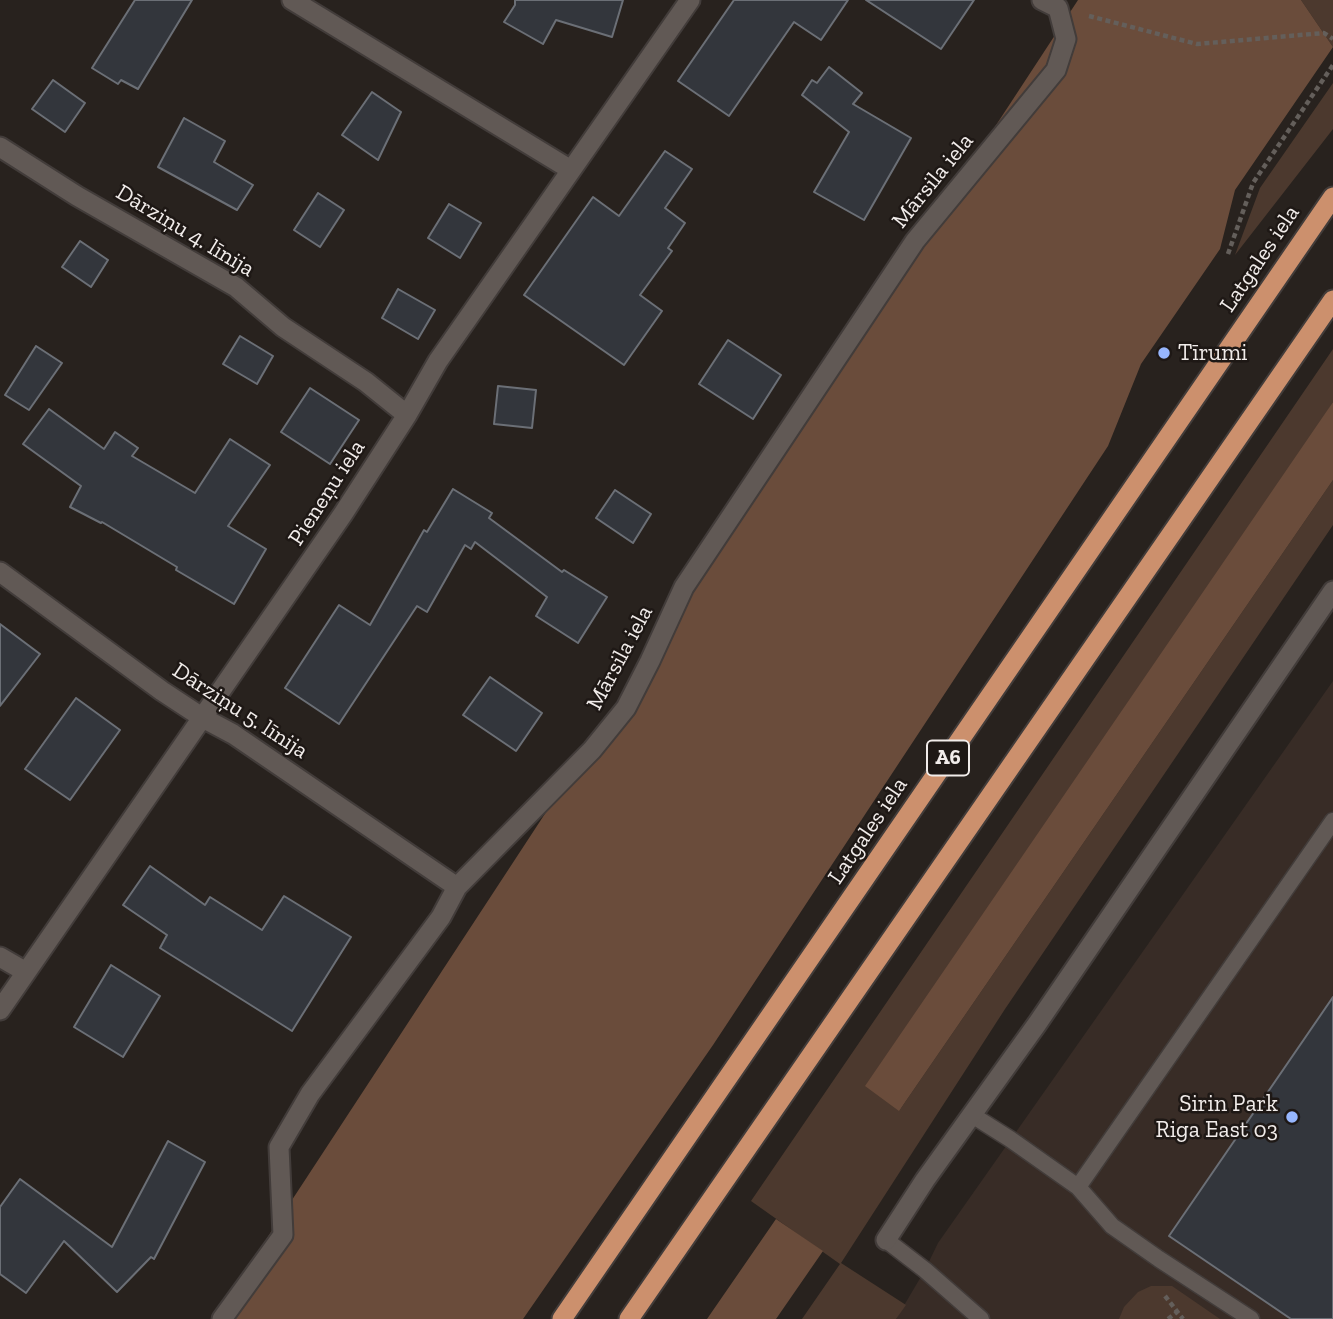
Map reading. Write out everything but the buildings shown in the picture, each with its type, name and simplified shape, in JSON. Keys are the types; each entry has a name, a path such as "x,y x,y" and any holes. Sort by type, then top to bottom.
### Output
{"highway":[{"name":"Latgales iela","path":"562,1319 1333,197"},
{"name":"A6","path":"629,1319 1333,300"}],"street":[{"path":"292,0 571,170"},
{"name":"Pieneņu iela","path":"0,1010 343,514 407,415 438,361 690,0"},
{"name":"Mārsila iela","path":"222,1319 283,1235 279,1147 310,1094 441,917 457,887 592,750 626,708 684,587 915,241 1056,70 1066,39 1050,4"},
{"name":"Dārziņu 4. līnija","path":"0,147 78,196 236,287 283,327 366,382 407,415"},
{"name":"Dārziņu 5. līnija","path":"0,572 162,691 233,734 457,887"},
{"path":"886,1240 925,1180 1045,1013 1333,591"},
{"path":"0,957 26,972"}],"lane":[{"path":"1078,1188 1333,821"},
{"path":"972,1115 1078,1188 1112,1226 1251,1319"},
{"path":"886,1240 981,1319"}],"path":[{"path":"1050,4 1197,44 1324,33 1333,40"},
{"path":"1228,254 1253,183 1333,65"},
{"path":"1168,1319 1177,1312"}],"shaded area":[{"path":"1078,0 1301,0 1333,47 1235,190 1220,249 1141,364 1108,446 713,1045 523,1319 214,1319"},
{"path":"1301,0 1333,0 1333,47"},
{"path":"1333,83 1333,129 1235,255 1260,188"},
{"path":"1333,349 1333,402 899,1111 1333,480 1333,525 1005,1009 841,1263 906,1305 896,1319 802,1319 840,1264 751,1201"},
{"path":"1333,402 1333,480 899,1111 865,1086"},
{"path":"1333,681 1333,1319 896,1319 938,1243"},
{"path":"776,1219 823,1251 776,1319 707,1319"},
{"path":"1151,1286 1172,1286 1220,1319 1119,1319 1124,1307 1138,1292"}],"place":[{"name":"Tīrumi","path":"1164,353"},
{"name":"Sirin Park Riga East 03","path":"1292,1117"}]}
